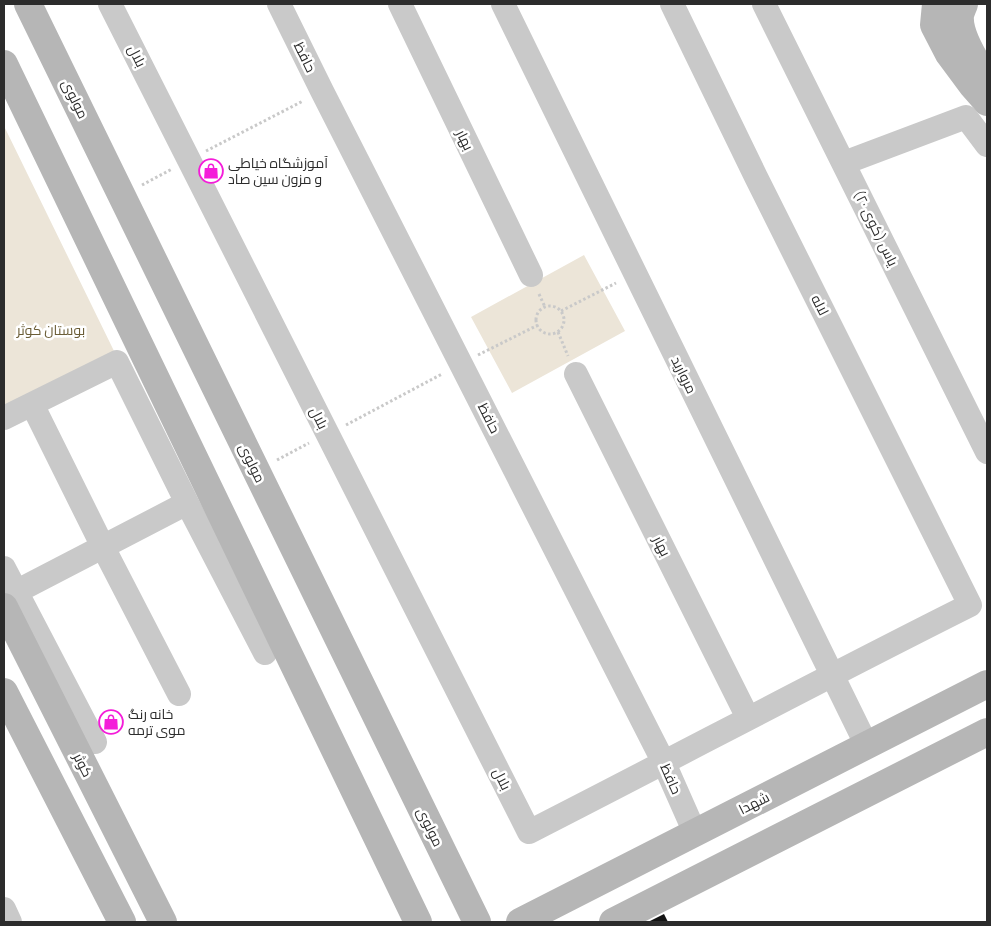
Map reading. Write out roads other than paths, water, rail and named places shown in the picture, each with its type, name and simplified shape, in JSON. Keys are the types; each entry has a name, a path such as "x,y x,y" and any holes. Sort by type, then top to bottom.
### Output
{"street":[{"name":"مولوی","path":"28,4 256,471 462,910 477,922"},
{"name":"بلال","path":"110,4 528,832 664,764"},
{"name":"حافظ","path":"279,4 664,764 695,833"},
{"name":"بهار","path":"400,4 531,276"},
{"name":"مروارید","path":"503,4 867,746"},
{"name":"لاله","path":"672,4 765,195 970,604 832,675"},
{"name":"یاس (کوی ۲۰)","path":"764,4 987,452"},
{"path":"964,4 960,15 963,31 971,54 987,79"},
{"path":"931,11 949,54 972,85 987,145"},
{"path":"4,64 418,922"},
{"path":"844,163 977,110"},
{"path":"4,418 117,362 186,502 264,653"},
{"name":"بهار","path":"576,374 748,718"},
{"path":"32,404 179,694"},
{"path":"8,599 186,502"},
{"path":"4,568 8,599 95,742"},
{"name":"کوثر","path":"8,599 163,922"},
{"path":"664,764 832,675"},
{"name":"شهدا","path":"520,922 987,684"},
{"path":"4,692 122,922"},
{"path":"613,922 987,732"},
{"path":"4,909 10,922"}],"place":[{"name":"آموزشگاه خیاطی و مزون سین صاد","path":"211,171"},
{"name":"خانه رنگ موی ترمه","path":"111,722"}],"park label":[{"name":"بوستان کوثر","path":"51,330"}]}
